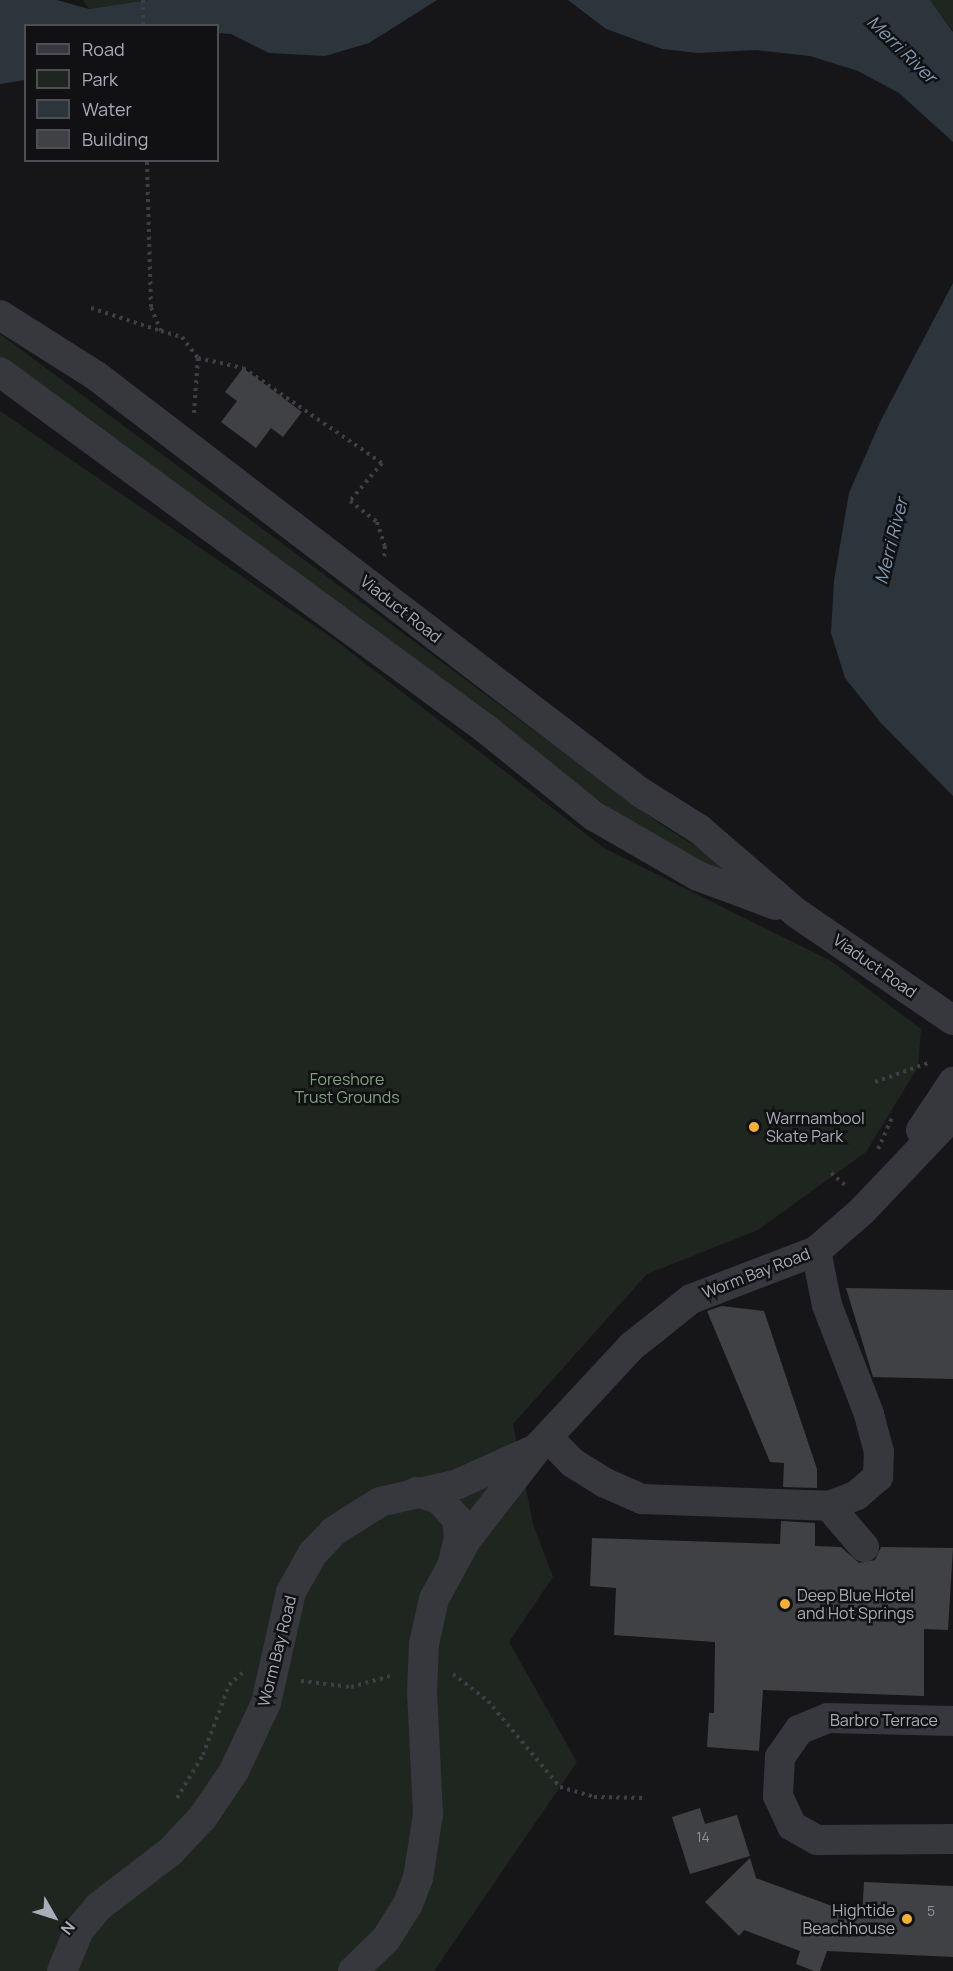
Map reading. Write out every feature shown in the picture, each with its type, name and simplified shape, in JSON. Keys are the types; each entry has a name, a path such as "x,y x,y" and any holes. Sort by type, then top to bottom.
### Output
{"street":[{"name":"Viaduct Road","path":"0,315 95,375 640,792 699,829 795,912 953,1020"},
{"name":"Viaduct Road","path":"0,372 486,729 594,816 698,876 795,912"},
{"name":"Worm Bay Road","path":"895,1174 945,1071"},
{"name":"Worm Bay Road","path":"353,1971 386,1939 408,1904 422,1860 428,1814 422,1693 424,1644 434,1599 453,1561 543,1442 632,1346 673,1311 713,1288 816,1251 862,1211 953,1115"},
{"path":"543,1442 603,1482 642,1499 830,1506 857,1495 878,1477 879,1452 869,1414 827,1305 816,1251"},
{"name":"Worm Bay Road","path":"62,1971 68,1950 98,1907 170,1852 203,1817 234,1771 266,1703 291,1592 313,1553 358,1512 417,1492 486,1474 543,1442"},
{"path":"417,1492 439,1499 457,1519 459,1538 453,1561"},
{"path":"830,1506 864,1547"},
{"name":"Barbro Terrace","path":"953,1720 828,1718 799,1730 780,1757 778,1796 792,1826 817,1840 953,1839"}],"path":[{"path":"143,0 143,24"},
{"path":"147,162 152,307 160,331"},
{"path":"91,308 182,337 198,358 243,368 382,463 351,501 376,522 385,546 380,592"},
{"path":"198,358 193,406 202,457"},
{"path":"875,1082 945,1071"},
{"path":"175,1802 203,1755 229,1685 244,1670"}],"green space":[{"path":"83,0 148,0 89,9"},
{"path":"930,0 953,0 953,31"},
{"path":"0,334 660,824 755,883 741,892 649,837 0,359"},
{"name":"Foreshore Trust Grounds","path":"0,411 335,640 604,848 831,961 921,1029 918,1067 866,1152 758,1230 647,1274 513,1424 533,1524 553,1577 509,1642 577,1762 434,1971 0,1971"}],"water":[{"path":"0,0 57,0 89,9 148,0 437,0 369,43 325,56 269,53 231,34 219,33 219,24 24,24 24,80 0,84"},
{"name":"Merri River","path":"568,0 930,0 953,32 953,142 899,93 858,71 810,56 756,50 698,53 662,49 606,29"},
{"name":"Merri River","path":"953,283 953,796 881,723 845,678 831,633 834,581 849,493 881,420"}],"building":[{"path":"243,368 302,412 283,437 271,428 256,448 221,422 237,401 225,392"},
{"path":"846,1288 953,1290 953,1379 873,1377"},
{"path":"722,1306 764,1311 817,1469 817,1488 783,1487 784,1463 770,1462 707,1311"},
{"path":"781,1521 815,1523 815,1546 841,1547 859,1563 875,1560 881,1547 953,1548 948,1630 924,1629 924,1696 763,1690 759,1751 707,1747 709,1713 714,1713 715,1642 614,1635 616,1588 590,1586 592,1538 780,1544"},
{"path":"700,1808 705,1824 737,1815 750,1856 690,1874 672,1817"},
{"path":"750,1858 756,1878 862,1917 864,1882 953,1886 953,1957 827,1951 820,1971 796,1964 800,1951 744,1930 739,1936 705,1902"}],"place":[{"name":"Warrnambool Skate Park","path":"754,1127"},
{"name":"Deep Blue Hotel and Hot Springs","path":"785,1604"},
{"name":"Hightide Beachhouse","path":"907,1919"}]}
